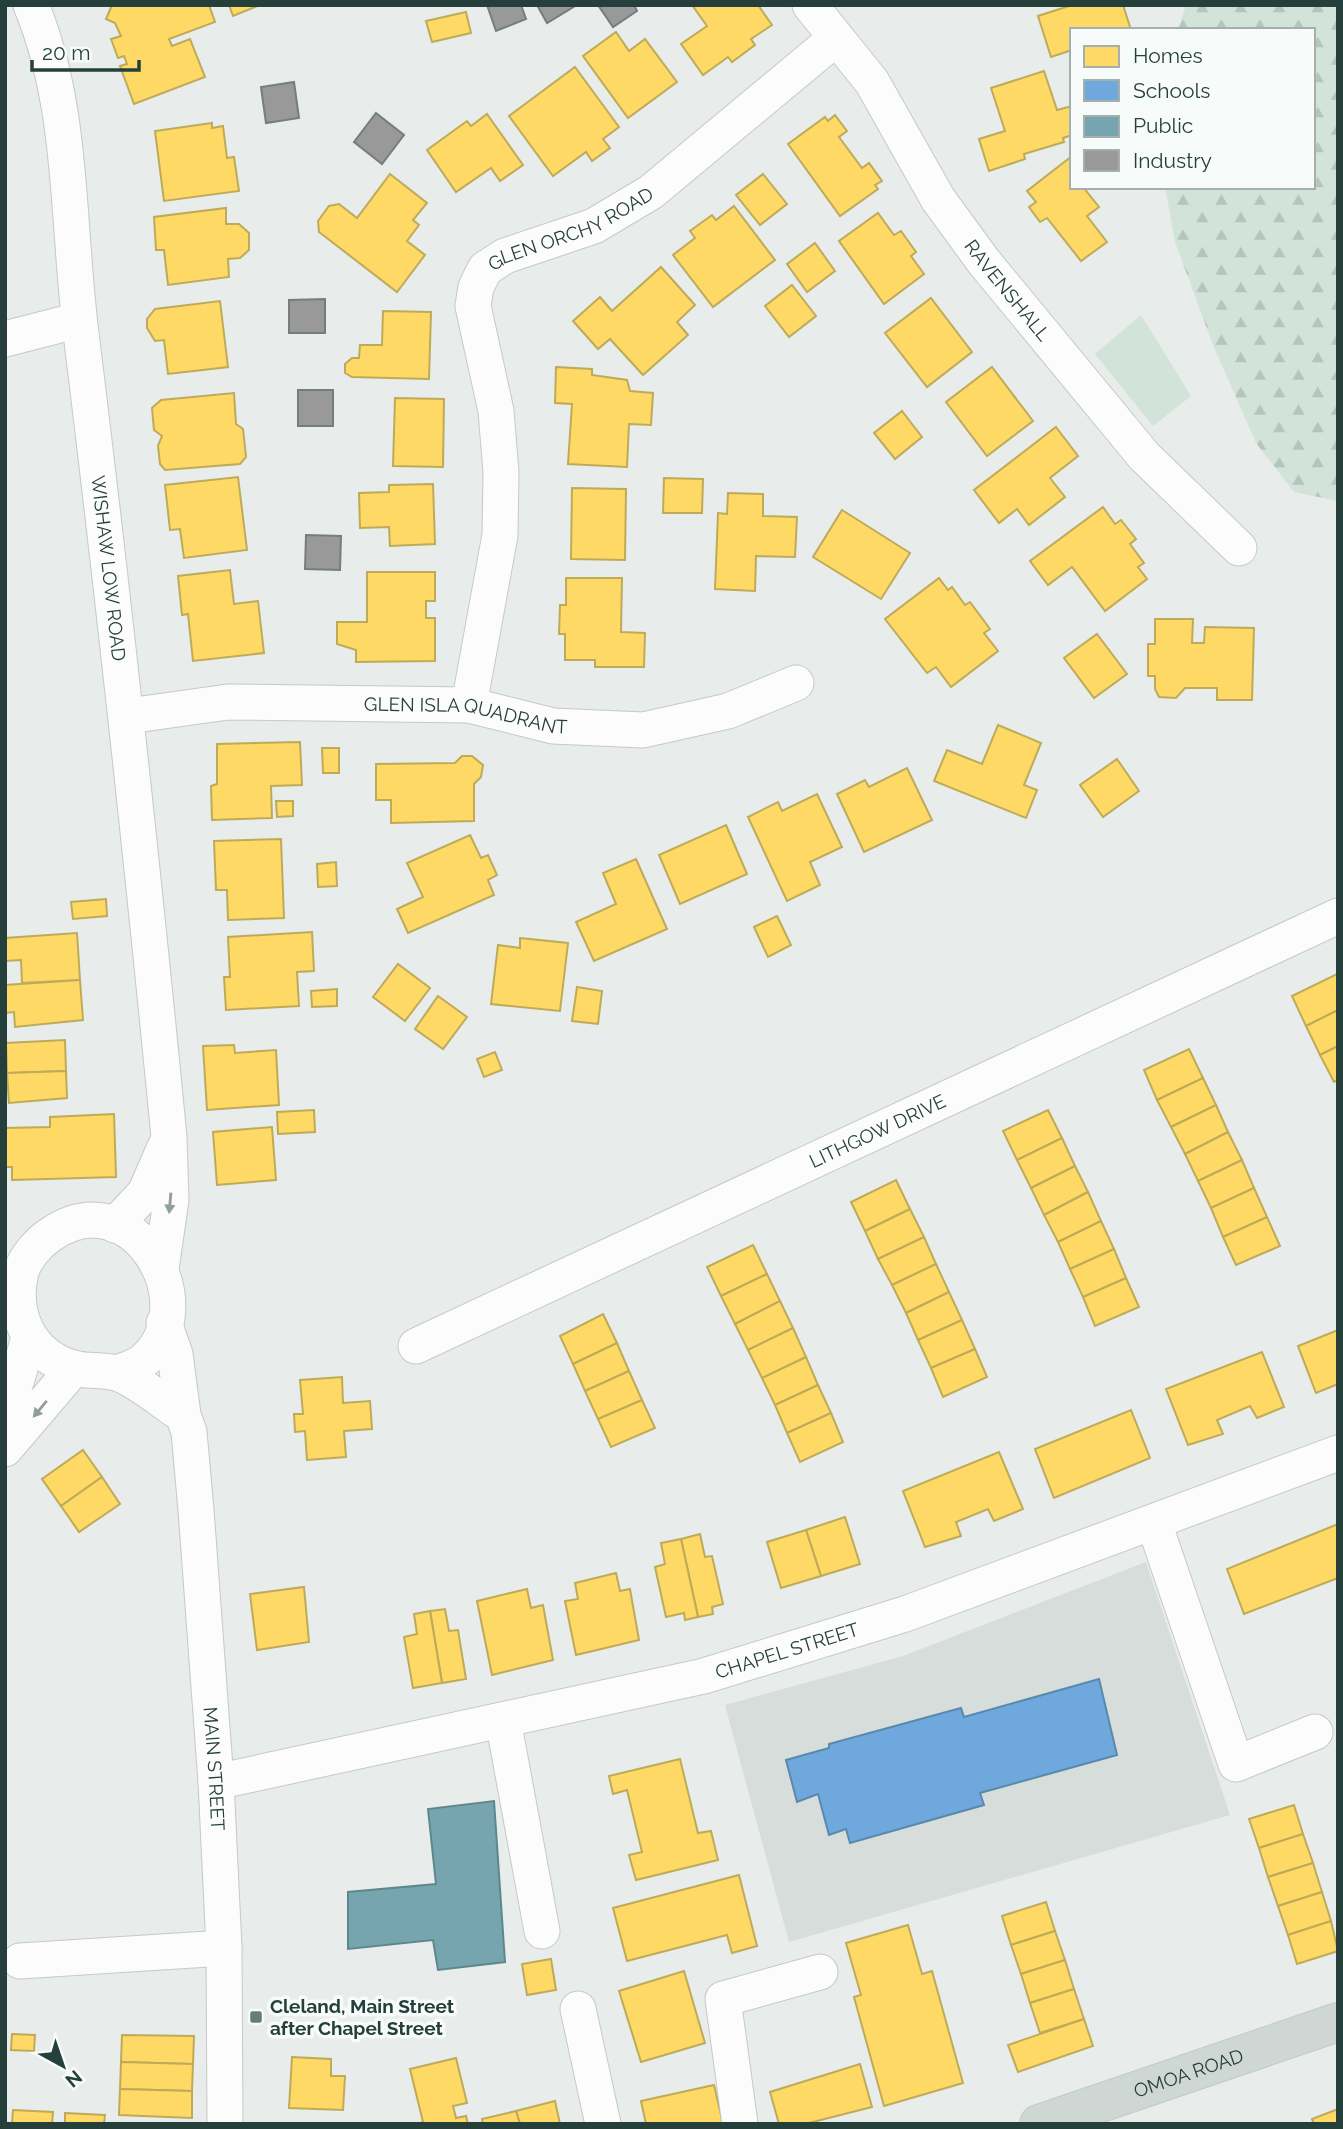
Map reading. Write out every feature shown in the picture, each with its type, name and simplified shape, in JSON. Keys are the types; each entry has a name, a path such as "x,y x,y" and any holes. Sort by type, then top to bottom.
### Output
{"main road":[{"name":"OMOA ROAD","path":"1039,2124 1338,2022"}],"street":[{"name":"WISHAW LOW ROAD","path":"31,5 47,42 70,191 79,320 128,716 169,1138 171,1200 161,1269"},
{"name":"RAVENSHALL","path":"810,5 872,82 938,199 984,262 1144,456 1239,548"},
{"name":"GLEN ORCHY ROAD","path":"470,705 500,535 502,472 496,411 473,306 476,287 485,269 505,256 594,226 651,192 835,39"},
{"path":"5,340 79,320"},
{"name":"GLEN ISLA QUADRANT","path":"128,716 228,702 470,705 553,726 643,730 728,711 796,683"},
{"name":"LITHGOW DRIVE","path":"416,1346 1338,916"},
{"name":"WISHAW LOW ROAD","path":"115,1225 145,1193 169,1138"},
{"name":"MAIN STREET","path":"29,1338 19,1315 11,1284 39,1242 61,1227 75,1223 100,1222 115,1225 147,1246 161,1269 167,1296 164,1323 156,1344 141,1363 117,1373"},
{"path":"5,1238 39,1242"},
{"name":"MAIN STREET","path":"164,1323 175,1354 183,1415 189,1432 196,1510 216,1782 224,1948 225,2124"},
{"path":"5,1419 29,1338 50,1358 74,1368 117,1373 183,1415"},
{"path":"5,1449 74,1368"},
{"name":"CHAPEL STREET","path":"216,1782 704,1676 905,1614 1338,1453"},
{"path":"1154,1523 1236,1764 1315,1732"},
{"path":"503,1720 542,1931"},
{"path":"20,1961 224,1948"},
{"path":"740,2124 723,1999 820,1972"},
{"path":"578,2009 603,2124"}],"shaded area":[{"path":"1146,1562 1230,1815 789,1942 725,1705 903,1656"}],"green space":[{"path":"1186,5 1338,5 1338,501 1294,492 1256,443 1213,345 1175,242 1165,189 1315,189 1315,28 1179,28"},
{"path":"1141,315 1191,396 1153,426 1095,354"}],"building: Homes":[{"path":"112,5 209,5 215,22 169,39 172,46 190,39 205,77 134,104 120,66 127,64 124,56 118,58 111,39 121,36 115,23 106,19"},
{"path":"229,5 260,5 233,16"},
{"path":"692,5 758,5 772,25 751,39 755,45 732,62 728,57 703,75 681,44 707,26"},
{"path":"1072,5 1123,5 1130,28 1070,28 1070,51 1051,57 1038,16"},
{"path":"466,12 471,33 432,42 426,21"},
{"path":"616,32 629,51 645,39 677,82 628,118 583,56"},
{"path":"575,67 619,127 603,139 610,148 592,161 586,152 553,176 509,116"},
{"path":"1044,71 1057,110 1070,107 1070,136 1063,138 1064,142 1024,154 1025,159 989,171 979,139 1005,131 991,88"},
{"path":"487,114 523,165 500,181 491,168 456,192 427,150 467,121 471,126"},
{"path":"835,115 847,131 839,137 862,168 869,163 882,181 875,185 878,189 840,216 788,144 825,117 828,121"},
{"path":"212,123 212,128 223,126 227,158 234,157 239,191 164,201 155,131"},
{"path":"1070,158 1070,189 1085,189 1099,207 1087,216 1107,242 1081,261 1047,218 1040,222 1029,207 1036,202 1027,191"},
{"path":"390,174 427,203 413,220 419,225 407,241 425,255 397,292 319,232 318,221 329,206 339,204 357,218"},
{"path":"763,174 787,204 760,225 736,195"},
{"path":"734,206 775,260 713,307 673,255 695,238 690,231 712,215 716,220"},
{"path":"226,208 226,224 239,224 249,233 249,250 240,258 228,259 229,277 168,285 164,250 156,250 154,217"},
{"path":"878,213 894,235 901,231 916,252 911,256 924,274 884,304 839,241"},
{"path":"815,243 835,271 807,292 787,264"},
{"path":"661,267 695,305 677,322 688,335 643,375 610,339 598,349 573,321 600,297 612,311"},
{"path":"792,285 816,316 789,337 765,306"},
{"path":"931,298 972,352 927,387 885,333"},
{"path":"220,301 228,367 168,374 164,340 155,341 147,328 147,319 155,309"},
{"path":"383,311 431,312 429,379 352,377 345,373 345,364 352,358 359,358 360,345 382,345"},
{"path":"556,367 592,369 592,375 627,380 630,391 653,393 651,425 629,424 627,467 568,464 572,404 555,403"},
{"path":"992,367 1033,421 987,456 946,402"},
{"path":"234,393 236,424 243,429 246,457 240,464 165,470 160,464 158,446 162,436 154,430 152,408 161,400"},
{"path":"395,398 444,399 443,467 393,466"},
{"path":"902,411 922,437 895,459 874,433"},
{"path":"1056,427 1078,456 1050,478 1065,497 1029,525 1017,509 999,523 974,490"},
{"path":"238,477 247,550 184,558 180,529 170,530 165,485"},
{"path":"664,478 703,479 702,513 663,513"},
{"path":"433,484 435,544 390,546 389,527 360,528 359,493 389,492 389,485"},
{"path":"572,488 626,489 625,560 571,559"},
{"path":"728,493 763,494 763,516 797,517 795,557 756,556 755,591 715,589 718,513 727,514"},
{"path":"1103,507 1115,524 1121,520 1136,539 1130,544 1144,563 1138,567 1147,579 1105,611 1072,567 1048,585 1030,561"},
{"path":"842,510 910,553 881,599 813,557"},
{"path":"230,570 234,604 258,601 264,653 193,661 188,614 182,615 178,576"},
{"path":"367,572 435,572 435,601 426,601 426,618 435,618 435,661 356,662 356,650 337,644 337,622 367,622"},
{"path":"566,578 622,578 621,632 645,633 644,667 595,667 595,660 565,660 565,634 559,634 560,605 566,605"},
{"path":"939,578 948,590 952,587 965,605 970,602 990,629 984,633 998,651 951,687 936,667 927,673 885,619"},
{"path":"1155,619 1193,619 1192,643 1204,643 1205,627 1254,628 1252,700 1217,700 1217,688 1185,688 1176,698 1159,697 1155,689 1155,676 1148,676 1148,644 1155,644"},
{"path":"1097,634 1127,674 1094,698 1064,658"},
{"path":"998,725 1041,743 1024,785 1037,790 1026,818 934,781 947,750 982,764"},
{"path":"300,742 302,785 271,786 272,818 212,820 211,786 217,784 217,744"},
{"path":"322,748 339,748 339,773 323,773"},
{"path":"462,756 472,756 483,765 481,777 474,784 474,821 391,823 391,800 376,800 376,764 455,763"},
{"path":"1117,759 1139,791 1103,817 1080,785"},
{"path":"907,768 932,820 864,852 837,794 865,780 869,787"},
{"path":"817,794 842,847 810,862 820,885 787,901 748,817 778,802 782,811"},
{"path":"276,801 293,801 293,816 277,817"},
{"path":"726,825 747,874 680,904 659,855"},
{"path":"470,835 481,858 488,855 497,875 488,880 494,895 408,933 397,909 423,897 407,863"},
{"path":"281,839 284,918 228,920 227,890 216,890 214,841"},
{"path":"636,859 667,929 594,961 576,922 616,904 603,873"},
{"path":"336,862 337,886 318,887 317,864"},
{"path":"106,899 107,916 73,919 71,902"},
{"path":"777,916 791,945 768,957 754,927"},
{"path":"312,932 314,971 297,972 299,1006 226,1010 224,977 230,977 228,937"},
{"path":"77,933 80,980 22,983 21,960 5,961 5,938"},
{"path":"520,938 568,943 560,1011 491,1004 498,945 520,948"},
{"path":"398,964 430,988 405,1021 373,997"},
{"path":"1337,974 1338,1010 1306,1026 1292,996"},
{"path":"80,980 83,1020 15,1027 14,1012 5,1013 5,985"},
{"path":"577,987 602,991 598,1024 572,1021"},
{"path":"337,989 337,1006 312,1007 311,991"},
{"path":"438,996 467,1017 443,1049 415,1029"},
{"path":"1338,1010 1338,1046 1320,1055 1306,1026"},
{"path":"65,1040 66,1071 7,1073 6,1043"},
{"path":"234,1045 235,1053 276,1050 279,1105 207,1110 203,1046"},
{"path":"1338,1046 1338,1080 1334,1082 1320,1055"},
{"path":"1189,1049 1203,1078 1157,1100 1144,1070"},
{"path":"495,1052 502,1070 484,1077 477,1059"},
{"path":"66,1071 67,1098 9,1103 7,1073"},
{"path":"1203,1078 1216,1105 1171,1127 1157,1100"},
{"path":"1216,1105 1228,1132 1185,1154 1171,1127"},
{"path":"314,1110 315,1132 278,1134 277,1112"},
{"path":"1048,1110 1062,1138 1017,1160 1003,1131"},
{"path":"114,1114 116,1177 12,1180 12,1167 5,1167 5,1128 50,1127 50,1117"},
{"path":"272,1127 276,1180 217,1185 213,1132"},
{"path":"1228,1132 1242,1160 1198,1181 1185,1154"},
{"path":"1062,1138 1075,1166 1031,1188 1017,1160"},
{"path":"1242,1160 1254,1188 1211,1208 1198,1181"},
{"path":"1075,1166 1088,1192 1044,1215 1031,1188"},
{"path":"896,1180 910,1209 865,1231 851,1202"},
{"path":"1254,1188 1267,1217 1223,1237 1211,1208"},
{"path":"1088,1192 1101,1221 1058,1242 1044,1215"},
{"path":"910,1209 924,1237 878,1259 865,1231"},
{"path":"1267,1217 1280,1246 1236,1265 1223,1237"},
{"path":"1101,1221 1114,1249 1070,1269 1058,1242"},
{"path":"924,1237 936,1264 892,1285 878,1259"},
{"path":"753,1245 767,1274 721,1296 707,1267"},
{"path":"1114,1249 1126,1278 1083,1297 1070,1269"},
{"path":"936,1264 949,1292 906,1313 892,1285"},
{"path":"767,1274 780,1301 735,1324 721,1296"},
{"path":"1126,1278 1139,1307 1095,1326 1083,1297"},
{"path":"949,1292 962,1320 918,1340 906,1313"},
{"path":"780,1301 793,1328 748,1350 735,1324"},
{"path":"603,1314 617,1343 573,1364 560,1336"},
{"path":"962,1320 975,1349 931,1368 918,1340"},
{"path":"793,1328 806,1357 762,1378 748,1350"},
{"path":"1338,1330 1338,1384 1316,1393 1298,1346"},
{"path":"617,1343 629,1371 585,1391 573,1364"},
{"path":"975,1349 987,1377 943,1397 931,1368"},
{"path":"1262,1352 1284,1407 1257,1418 1250,1406 1217,1420 1223,1434 1188,1445 1166,1389"},
{"path":"806,1357 818,1385 775,1405 762,1378"},
{"path":"629,1371 642,1400 598,1419 585,1391"},
{"path":"342,1377 343,1403 370,1401 372,1429 344,1431 346,1457 307,1460 305,1431 295,1432 294,1414 303,1414 300,1380"},
{"path":"818,1385 831,1413 787,1433 775,1405"},
{"path":"642,1400 655,1428 611,1447 598,1419"},
{"path":"1131,1410 1150,1458 1054,1498 1035,1449"},
{"path":"831,1413 843,1442 800,1462 787,1433"},
{"path":"83,1450 102,1477 61,1506 42,1479"},
{"path":"999,1452 1023,1509 994,1521 988,1509 956,1522 961,1536 925,1547 903,1491"},
{"path":"102,1477 120,1504 79,1532 61,1506"},
{"path":"845,1517 860,1564 821,1576 806,1530"},
{"path":"1338,1524 1338,1578 1244,1614 1227,1569"},
{"path":"806,1530 821,1576 781,1588 767,1542"},
{"path":"700,1534 705,1557 712,1556 723,1604 712,1607 713,1614 698,1617 681,1539"},
{"path":"681,1539 698,1617 685,1620 684,1613 666,1617 655,1567 665,1564 661,1543"},
{"path":"616,1573 620,1591 630,1589 639,1640 576,1655 565,1601 578,1599 575,1583"},
{"path":"304,1587 309,1642 257,1650 250,1594"},
{"path":"527,1589 531,1608 543,1605 553,1660 492,1675 477,1601"},
{"path":"445,1609 449,1631 458,1630 466,1679 442,1683 430,1611"},
{"path":"430,1611 442,1683 413,1688 404,1637 417,1634 414,1614"},
{"path":"680,1759 698,1833 711,1831 718,1860 636,1880 629,1855 642,1852 627,1790 613,1794 609,1776"},
{"path":"1294,1805 1303,1834 1259,1848 1249,1819"},
{"path":"1303,1834 1313,1863 1268,1877 1259,1848"},
{"path":"1313,1863 1322,1892 1278,1906 1268,1877"},
{"path":"739,1875 757,1946 732,1953 727,1935 627,1961 613,1908"},
{"path":"1322,1892 1331,1921 1288,1935 1278,1906"},
{"path":"1046,1902 1055,1931 1011,1945 1002,1916"},
{"path":"1331,1921 1338,1951 1297,1964 1288,1935"},
{"path":"908,1925 922,1974 932,1971 963,2083 884,2106 854,1997 861,1995 846,1943"},
{"path":"1055,1931 1065,1960 1021,1974 1011,1945"},
{"path":"551,1959 556,1990 527,1995 522,1964"},
{"path":"1065,1960 1074,1989 1030,2003 1021,1974"},
{"path":"684,1971 705,2043 641,2062 619,1991"},
{"path":"1074,1989 1084,2019 1040,2033 1030,2003"},
{"path":"1084,2019 1093,2046 1018,2072 1008,2045"},
{"path":"12,2034 35,2035 34,2051 11,2050"},
{"path":"122,2035 194,2036 193,2064 121,2062"},
{"path":"292,2057 331,2059 331,2076 345,2076 343,2110 289,2108"},
{"path":"456,2058 467,2103 453,2106 456,2118 466,2116 468,2124 418,2124 423,2122 410,2069"},
{"path":"121,2062 193,2064 192,2091 120,2089"},
{"path":"860,2064 872,2107 805,2124 779,2124 770,2092"},
{"path":"714,2085 723,2124 646,2124 641,2101"},
{"path":"120,2089 192,2091 192,2118 119,2115"},
{"path":"555,2101 560,2124 520,2124 516,2111"},
{"path":"1338,2109 1338,2124 1314,2124 1312,2119"},
{"path":"13,2110 53,2112 52,2124 12,2124"},
{"path":"516,2111 520,2124 483,2124 482,2119"},
{"path":"65,2113 105,2115 104,2124 65,2124"}],"building: Schools":[{"path":"1099,1679 1117,1755 980,1793 984,1805 850,1843 846,1829 829,1835 818,1794 797,1802 786,1760 829,1748 829,1744 961,1708 964,1717"}],"building: Public":[{"path":"494,1801 505,1962 438,1970 433,1940 348,1949 348,1892 436,1884 428,1809"}],"building: Industry":[{"path":"487,5 521,5 526,19 496,31"},
{"path":"537,5 574,5 575,6 547,23"},
{"path":"598,5 634,5 637,11 613,27"},
{"path":"294,82 299,118 266,123 261,87"},
{"path":"376,113 404,135 382,164 354,142"},
{"path":"325,299 325,333 289,333 289,300"},
{"path":"298,390 333,390 333,426 298,426"},
{"path":"306,535 341,536 340,570 305,569"}],"place":[{"name":"Cleland, Main Street after Chapel Street","path":"256,2017"}]}
